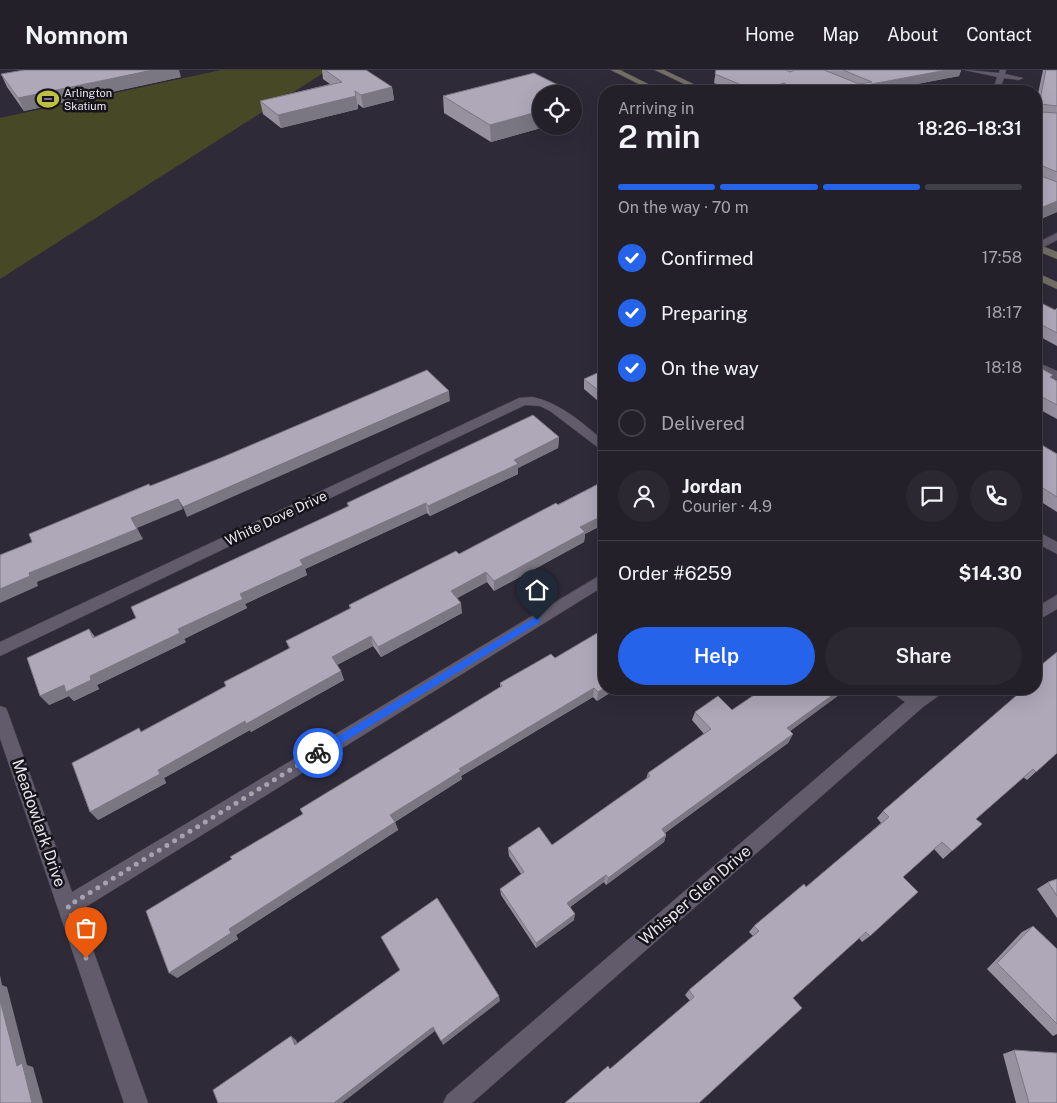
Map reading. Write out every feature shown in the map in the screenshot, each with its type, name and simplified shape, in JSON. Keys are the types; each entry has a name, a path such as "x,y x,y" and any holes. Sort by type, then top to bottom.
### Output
{"main road":[{"path":"614,70 645,85"},
{"path":"658,70 691,85"},
{"path":"1042,249 1057,256"},
{"path":"1042,278 1057,286"}],"street":[{"path":"968,70 1002,73 1019,77"},
{"path":"998,85 1002,73"},
{"path":"1042,243 1057,236"},
{"path":"1042,368 1057,376"},
{"name":"White Dove Drive","path":"0,649 523,401 532,398 552,406 598,443"},
{"path":"1042,539 1057,549"},
{"path":"68,906 598,583"},
{"path":"1042,611 1057,600"},
{"path":"907,695 916,702"},
{"name":"Whisper Glen Drive","path":"455,1103 926,695"},
{"name":"Meadowlark Drive","path":"0,713 136,1103"}],"green space":[{"path":"221,70 328,70 0,279 0,118"}],"building":[{"path":"24,70 153,70 18,98 1,74"},
{"path":"325,70 366,70 392,87 361,95 355,91 356,96 278,115 260,101 342,82"},
{"path":"716,70 786,70 790,72 795,70 824,70 859,84 872,82 843,70 947,70 866,85 788,85 784,83 778,85 742,85 715,74"},
{"path":"1046,70 1057,70 1057,106 1042,104 1042,90"},
{"path":"534,73 558,85 532,85 532,113 490,125 443,96"},
{"path":"1042,112 1057,113 1057,172 1043,166"},
{"path":"1042,176 1057,182 1057,201 1043,207"},
{"path":"1042,304 1055,310 1057,308 1057,333 1042,325"},
{"path":"1042,369 1053,375 1050,377 1057,381 1057,405 1042,397"},
{"path":"427,370 449,391 183,507 178,499 131,518 137,529 29,573 30,576 0,589 0,555 32,542 29,534 149,484 150,486 223,457"},
{"path":"598,373 598,390 584,379"},
{"path":"533,415 559,437 514,460 518,464 428,506 426,503 300,560 303,565 240,594 243,599 178,629 180,633 90,676 91,680 66,692 64,685 40,696 27,658 89,629 93,638 136,618 131,607 349,506 347,503"},
{"path":"1042,445 1057,454 1057,497 1042,487"},
{"path":"598,484 598,518 580,527 585,532 494,581 486,572 451,591 461,603 378,647 371,636 332,657 341,671 246,724 245,721 158,770 160,774 90,812 72,763 139,728 141,732 226,686 224,682 290,648 286,641 351,608 349,605 456,551 459,554 556,503 558,505"},
{"path":"598,633 598,692 594,688 459,769 461,771 390,815 395,822 229,929 231,933 169,973 146,911 232,859 230,857 303,814 300,809 502,686 500,683 551,654 555,658"},
{"path":"1057,652 1057,753 1036,772 1033,769 976,819 982,824 952,851 942,842 903,877 918,892 870,936 866,932 793,998 802,1008 699,1103 565,1103 608,1066 610,1069 694,997 689,990 759,931 754,926 804,884 806,887 889,817 883,811 1017,695 1042,695 1042,664"},
{"path":"754,695 833,695 787,728 793,734 662,829 666,835 608,878 606,875 567,903 575,914 536,943 500,889 524,872 508,848 539,827 552,845 650,776 648,773 711,729 695,712 718,696 732,710"},
{"path":"1057,879 1057,896 1048,882"},
{"path":"437,898 499,996 441,1041 433,1027 334,1103 218,1103 213,1090 291,1036 295,1045 400,970 381,937"},
{"path":"1033,926 1057,949 1057,1024 997,963"},
{"path":"0,1000 17,1066 22,1063 32,1103 0,1103"},
{"path":"1014,1050 1057,1053 1057,1103 1029,1103"}],"way so far":[{"path":"86,958 68,906 318,753"}],"place":[{"name":"Arlington Skatium","path":"48,99"}],"route":[{"path":"318,753 537,620"}]}
